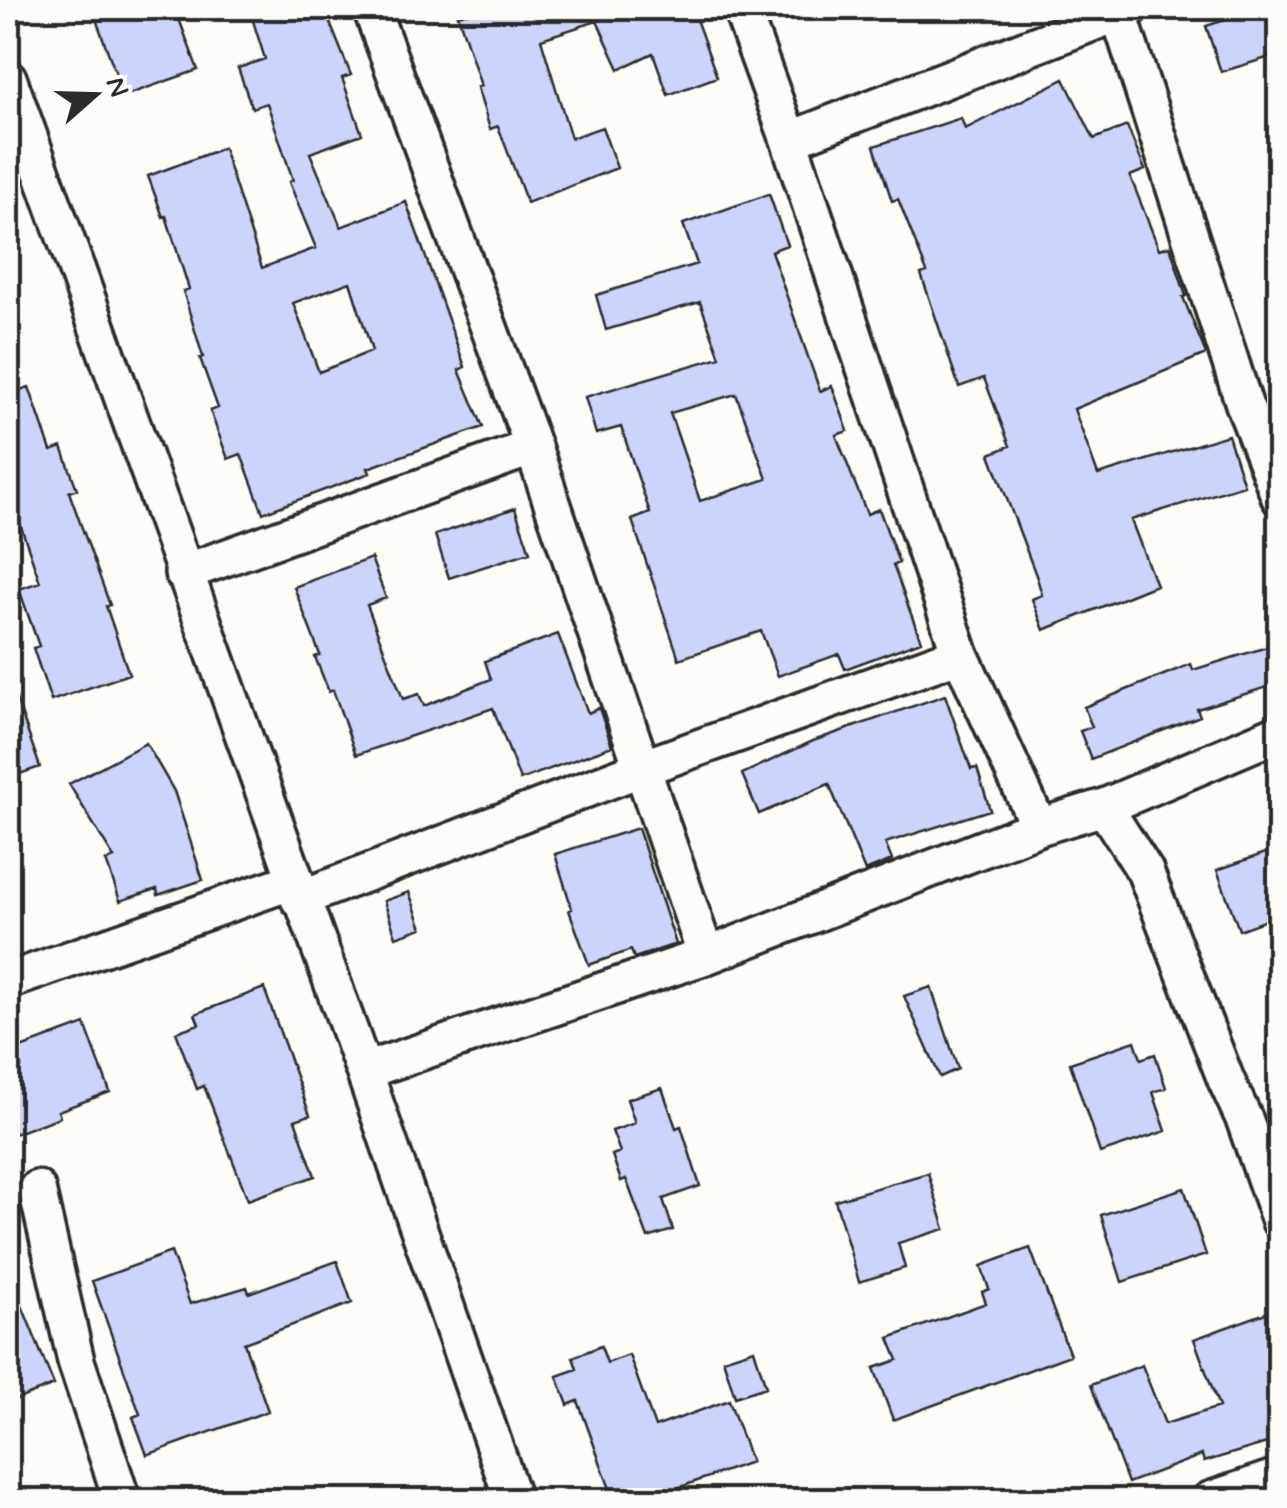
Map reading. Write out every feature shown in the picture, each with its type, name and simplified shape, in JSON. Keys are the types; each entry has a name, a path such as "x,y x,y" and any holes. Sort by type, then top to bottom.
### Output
{"street":[{"path":"371,8 533,447 706,956"},
{"path":"741,8 790,140 960,654 1039,827"},
{"path":"790,140 1122,9 1244,404 1280,498"},
{"path":"8,78 513,1500"},
{"path":"183,572 533,447"},
{"path":"8,981 296,890 960,654"},
{"path":"364,1072 706,956 1039,827 1104,807 1280,732"},
{"path":"1104,807 1145,871 1245,1121 1280,1221"},
{"path":"36,1188 76,1361 122,1500"},
{"path":"1210,1500 1280,1476"}],"building":[{"path":"92,8 175,8 198,70 124,96"},
{"path":"249,8 324,8 351,75 342,78 362,134 310,153 341,227 406,202 465,367 459,370 483,427 368,468 370,473 263,513 241,454 228,459 210,411 218,408 183,291 189,289 166,216 163,217 148,176 223,148 262,268 316,248 289,182 293,180 267,103 252,108 238,68 265,59","holes":["350,282 372,351 319,372 293,303"]},
{"path":"481,8 692,8 717,77 668,95 653,53 619,69 597,21 541,39 571,138 602,127 617,168 527,203 498,126 490,129 458,15"},
{"path":"1263,8 1280,8 1280,54 1221,72 1206,26"},
{"path":"1064,79 1094,139 1127,126 1145,170 1130,176 1159,249 1170,246 1186,296 1183,297 1206,354 1074,409 1098,475 1228,435 1244,485 1131,520 1156,585 1044,630 1032,599 1042,595 1037,578 990,454 1010,446 984,378 959,387 921,274 927,272 898,199 892,201 874,146 961,118 965,129"},
{"path":"769,194 787,245 771,251 820,391 832,386 848,431 836,435 867,514 879,509 899,563 893,565 921,641 845,669 839,654 778,676 761,631 679,659 632,520 650,513 621,427 596,434 585,397 720,357 700,302 606,330 596,295 697,264 683,224","holes":["736,394 767,479 700,501 670,413"]},
{"path":"29,387 51,451 62,447 77,489 69,492 110,605 106,606 129,674 51,701 33,648 39,646 19,589 40,582 16,512 8,515 8,394"},
{"path":"515,508 530,552 449,578 435,535"},
{"path":"371,558 386,598 367,605 403,699 419,694 424,706 491,679 485,661 558,634 588,713 599,708 612,746 520,780 493,708 356,755 333,690 329,692 315,657 320,655 294,587"},
{"path":"1280,643 1280,683 1197,709 1200,716 1091,759 1080,731 1092,727 1084,707 1191,664 1193,670"},
{"path":"12,687 40,767 8,778 8,688"},
{"path":"945,695 971,769 977,768 990,810 885,843 892,860 865,871 829,784 759,814 742,774 813,741"},
{"path":"146,743 174,791 203,880 158,895 157,889 120,901 106,861 114,858 69,784"},
{"path":"638,828 676,944 634,958 631,950 589,965 569,910 572,909 555,854"},
{"path":"1280,848 1280,915 1239,930 1217,870"},
{"path":"409,892 422,928 396,937 384,901"},
{"path":"931,987 958,1069 940,1077 904,996"},
{"path":"264,988 310,1115 295,1120 315,1176 248,1200 204,1086 197,1089 176,1032 199,1024 195,1014"},
{"path":"85,1024 110,1092 58,1111 60,1117 14,1134 8,1116 8,1072 21,1067 15,1050"},
{"path":"1135,1041 1141,1059 1155,1054 1166,1088 1153,1092 1166,1131 1100,1153 1070,1063"},
{"path":"662,1088 676,1128 681,1126 700,1186 663,1199 673,1230 648,1238 626,1179 621,1181 612,1155 620,1152 612,1131 635,1123 627,1099"},
{"path":"928,1173 945,1229 898,1243 905,1268 859,1282 835,1200"},
{"path":"1184,1188 1206,1255 1122,1282 1101,1215"},
{"path":"1030,1248 1070,1355 893,1420 874,1368 898,1360 889,1338 986,1303 982,1292 989,1289 981,1266"},
{"path":"171,1252 190,1304 247,1287 249,1293 337,1261 352,1303 244,1343 268,1411 147,1455 133,1417 140,1414 92,1281"},
{"path":"8,1271 54,1385 8,1403"},
{"path":"1271,1311 1280,1335 1280,1346 1268,1350 1280,1389 1280,1439 1204,1462 1202,1455 1128,1483 1091,1385 1142,1365 1165,1424 1219,1407 1194,1339"},
{"path":"601,1346 607,1363 629,1355 655,1427 729,1400 751,1462 644,1500 614,1500 578,1401 568,1405 557,1376 577,1369 573,1357"},
{"path":"754,1349 766,1387 735,1397 723,1359"}]}
